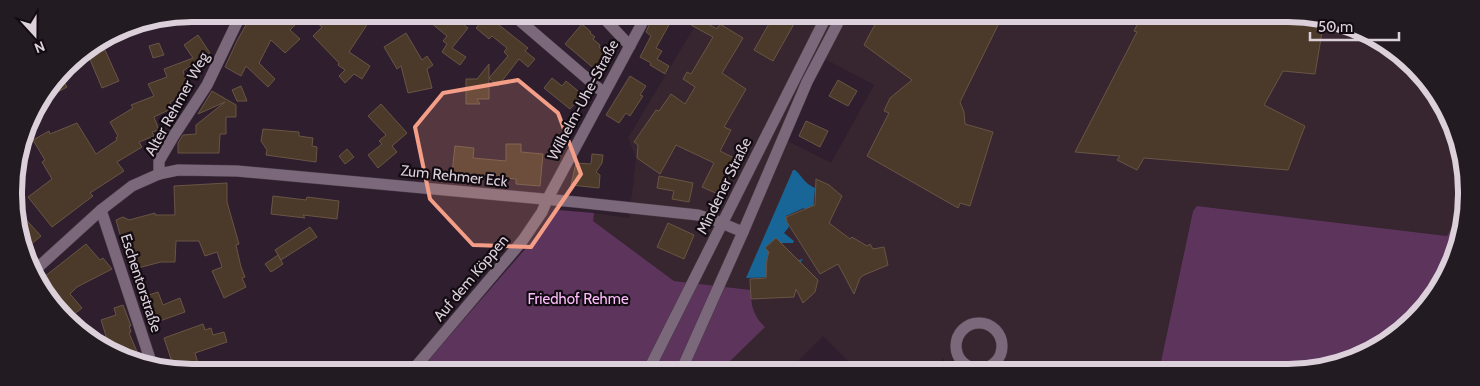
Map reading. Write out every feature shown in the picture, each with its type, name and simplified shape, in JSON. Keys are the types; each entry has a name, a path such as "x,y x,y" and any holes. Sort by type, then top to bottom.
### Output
{"street":[{"name":"Mindener Straße","path":"652,364 823,22"},
{"path":"684,364 807,82 838,22"},
{"name":"Alter Rehmer Weg","path":"39,266 101,210 132,186 159,174 159,161 207,85 237,23"},
{"path":"522,23 604,93"},
{"path":"608,23 630,46"},
{"name":"Wilhelm-Uhe-Straße","path":"547,200 642,23"},
{"name":"Zum Rehmer Eck","path":"159,174 178,170 237,171 547,200 698,215 743,232"},
{"name":"Auf dem Köppen","path":"418,364 524,240 542,212 547,200"},
{"name":"Eschentorstraße","path":"101,210 150,358"}],"highlighted area":[{"path":"518,80 558,113 581,174 531,247 473,245 430,199 415,127 443,93"}],"shaded area":[{"path":"1287,22 1331,28 1362,40 1391,58 1415,81 1435,108 1445,128 1452,149 1458,193 1454,225 1448,236 1197,206 1193,211 1160,364 946,364 943,358 940,364 851,364 823,336 795,364 727,364 764,327 756,319 753,311 751,290 674,281 592,221 594,213 629,218 636,158 628,138 697,23","holes":["819,56 874,85 831,163 780,137","800,175 810,186 811,223 804,208 786,216 787,223 783,233 794,241 776,238 765,248 769,252 766,259 766,267 802,259 779,277 747,278"]}],"green space":[{"path":"1197,206 1447,236 1455,223 1445,258 1435,278 1422,297 1408,314 1391,328 1372,341 1352,351 1331,358 1287,364 1160,364 1193,211"},
{"name":"Friedhof Rehme","path":"559,210 594,213 593,221 674,281 751,290 751,301 754,310 758,319 765,327 727,364 425,364"}],"water":[{"path":"793,170 815,188 812,225 804,208 786,216 789,227 784,233 794,241 793,243 781,243 776,238 765,248 769,252 766,266 803,259 781,286 778,277 746,278"}],"building":[{"path":"770,22 795,22 773,61 754,50"},
{"path":"876,22 999,22 960,102 964,112 965,124 993,132 970,206 960,203 958,208 867,156 889,113 884,111 890,98 912,80 864,45"},
{"path":"1138,22 1287,22 1323,27 1315,74 1283,71 1264,105 1305,126 1288,170 1144,158 1137,170 1117,160 1120,156 1075,152 1137,32 1134,31"},
{"path":"247,23 295,23 296,24 290,30 300,39 285,53 271,40 259,63 275,79 268,87 246,66 241,76 225,67"},
{"path":"317,23 368,23 349,52 370,66 362,79 354,74 345,83 339,76 345,70 338,65 339,63 313,36 322,27"},
{"path":"431,23 461,23 468,28 452,48 466,57 460,65 442,52 447,44 443,41 447,36"},
{"path":"480,23 496,23 528,48 525,51 535,59 528,67 519,59 498,86 489,78 508,56 504,52 507,48 492,36 489,39 476,28"},
{"path":"650,23 670,23 656,48 662,51 657,59 669,66 665,74 640,57 651,36 646,32"},
{"path":"692,23 705,23 717,29 720,24 743,38 722,73 746,89 724,127 731,130 720,151 738,160 720,195 702,187 714,163 676,145 660,174 637,158 638,145 634,142 656,110 659,111 671,94 685,104 695,87 683,79 687,72 691,74 713,37 691,25"},
{"path":"582,24 595,37 593,39 600,45 599,47 610,57 597,71 565,44"},
{"path":"406,33 422,60 427,56 433,65 427,69 432,88 408,93 401,66 397,69 384,47"},
{"path":"198,35 210,53 183,71 189,87 182,89 185,94 170,102 173,108 154,117 159,130 152,132 154,136 139,142 142,147 117,162 124,171 90,193 93,196 52,227 28,197 52,179 42,162 45,160 33,140 49,131 50,134 77,123 96,154 117,140 118,136 110,122 133,108 131,105 154,96 148,84 167,77 164,69 193,58 184,45"},
{"path":"159,43 164,55 153,58 149,46"},
{"path":"105,50 119,81 102,88 89,58"},
{"path":"489,64 489,99 477,99 480,104 466,104 466,79 477,79"},
{"path":"630,76 646,86 640,95 643,96 630,116 626,113 619,123 606,115"},
{"path":"552,78 562,86 566,81 583,95 570,109 544,88"},
{"path":"838,80 857,91 848,106 829,96"},
{"path":"64,82 67,87 55,94"},
{"path":"241,86 247,101 237,101 232,90"},
{"path":"212,91 236,105 236,117 226,117 226,134 220,134 219,153 178,153 178,143 183,135 196,134 196,125 225,102 198,114"},
{"path":"381,104 407,133 392,146 397,152 378,168 368,155 382,144 379,141 386,135 368,116"},
{"path":"806,121 828,131 820,147 799,136"},
{"path":"263,129 299,132 299,136 313,138 312,146 317,147 316,162 266,155 267,150 261,141"},
{"path":"506,144 521,144 521,152 543,154 540,186 516,184 516,179 452,173 455,146 474,148 473,158 506,161"},
{"path":"347,149 354,157 345,164 339,156"},
{"path":"592,154 603,155 602,163 596,172 600,175 599,188 571,185 576,163 591,164"},
{"path":"659,176 693,183 689,202 672,199 674,191 657,188"},
{"path":"816,179 829,185 842,196 829,223 850,239 852,237 867,246 870,244 873,249 884,247 888,265 860,278 854,294 838,264 820,274 787,222 786,217 815,205"},
{"path":"227,183 227,202 239,244 236,245 245,277 242,278 246,287 224,298 212,271 222,267 217,252 205,256 199,241 176,241 175,262 161,262 130,270 116,220 123,217 129,220 155,213 155,215 175,215 174,186"},
{"path":"273,196 306,200 307,197 339,201 337,219 271,214"},
{"path":"25,218 41,236 31,245"},
{"path":"668,223 694,235 684,259 657,247"},
{"path":"310,227 317,237 281,260 275,250"},
{"path":"776,238 818,280 815,292 803,303 796,289 794,297 751,299 750,279 766,278 769,252 765,248"},
{"path":"86,244 100,260 103,258 112,269 77,287 70,294 82,308 73,315 44,277"},
{"path":"278,255 283,264 271,272 265,264"},
{"path":"158,292 163,305 180,298 185,312 157,322 155,316 148,319 140,298"},
{"path":"123,305 131,326 129,326 131,332 129,333 138,354 105,339 101,320 116,315 114,308"},
{"path":"203,324 205,330 211,328 213,335 224,332 227,342 195,353 198,363 193,364 172,362 164,338"}]}
